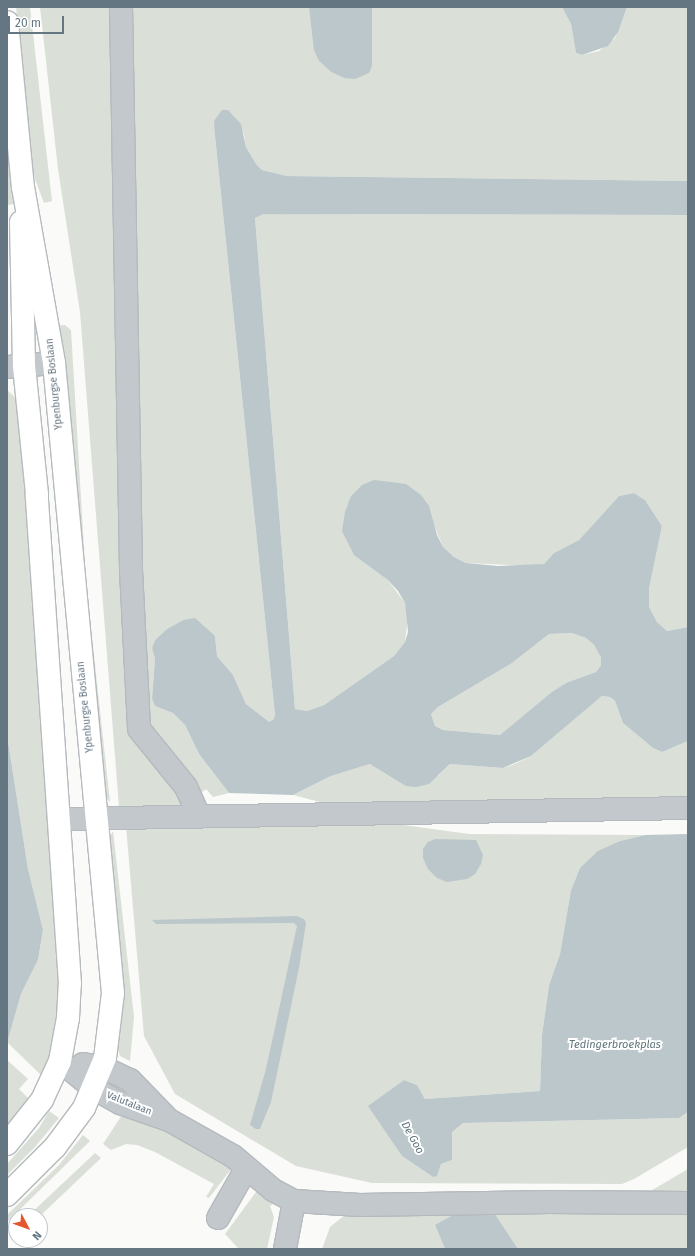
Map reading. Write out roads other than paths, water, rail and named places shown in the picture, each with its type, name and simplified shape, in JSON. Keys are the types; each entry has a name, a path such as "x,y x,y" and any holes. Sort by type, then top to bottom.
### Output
{"main road":[{"name":"Ypenburgse Boslaan","path":"7,22 23,187 54,363 98,818 113,993 111,1020 102,1067 75,1123 7,1195"},
{"name":"Ypenburgse Boslaan","path":"7,1144 42,1100 60,1061 68,1018 70,984 38,494 16,367 23,187"}],"street":[{"path":"121,7 131,562 139,729 186,787 199,816"},
{"path":"16,367 54,363"},
{"path":"59,819 688,808"},
{"name":"Valutalaan","path":"60,1061 102,1067 130,1080 169,1120"},
{"name":"Valutalaan","path":"60,1061 93,1088 120,1102 169,1120 233,1156 246,1169 274,1190 294,1201"},
{"path":"218,1218 246,1169"},
{"path":"285,1249 294,1201 360,1205 550,1202 688,1203"}],"water":[{"path":"309,7 372,7 372,66 369,73 355,79 344,78 331,72 319,61 314,50"},
{"path":"562,7 627,7 618,32 608,46 582,55 576,53 571,24"},
{"path":"222,110 228,110 241,124 246,147 256,164 262,170 287,176 688,181 688,215 263,214 255,218 295,709 307,711 324,705 394,656 405,642 408,632 405,603 398,591 388,580 354,555 342,531 345,512 351,496 362,485 374,480 406,484 421,495 429,506 437,535 443,547 454,557 466,563 498,566 544,564 554,553 579,540 619,496 634,493 645,500 662,526 649,589 649,607 657,622 667,631 688,627 688,741 662,752 653,748 623,723 615,701 610,697 602,696 531,756 503,768 450,764 429,784 416,787 406,786 370,764 331,776 293,795 229,793 199,754 185,725 173,713 155,706 152,699 155,659 152,648 155,640 167,629 183,620 195,618 215,636 217,656 233,675 246,704 269,722 273,720 275,715 214,121","holes":["572,633 586,638 594,645 601,657 601,665 596,672 568,682 552,692 500,735 443,730 435,726 431,714 438,707 512,663 549,634"]},
{"path":"7,735 28,869 43,930 38,960 21,994 7,1043"},
{"name":"Tedingerbroekplas","path":"688,834 688,1112 679,1118 463,1123 452,1132 452,1160 441,1164 437,1176 433,1177 402,1156 368,1106 404,1080 417,1085 425,1099 540,1091 542,1035 549,985 560,954 571,890 580,868 598,851 620,841 645,835"},
{"path":"435,839 476,840 483,855 481,864 475,874 467,879 447,882 437,878 428,869 423,858 423,849 428,842"},
{"path":"297,916 304,919 306,923 299,968 271,1102 260,1129 256,1129 250,1125 266,1069 297,926 294,923 156,924 152,920"},
{"path":"457,1213 494,1213 518,1249 445,1249 435,1225"}],"water label":[{"name":"De Goo","path":"412,1138"}]}
